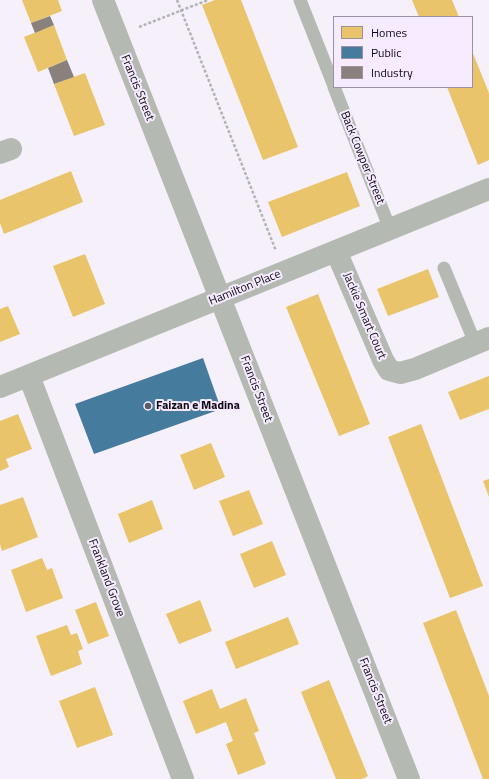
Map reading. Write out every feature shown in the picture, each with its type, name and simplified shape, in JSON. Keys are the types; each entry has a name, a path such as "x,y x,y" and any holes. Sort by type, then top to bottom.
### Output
{"street":[{"name":"Francis Street","path":"103,0 409,779"},
{"name":"Hamilton Place","path":"0,387 489,189"},
{"name":"Jackie Smart Court","path":"336,251 383,360 390,370 400,373 415,369 482,340"},
{"name":"Frankland Grove","path":"29,376 184,779"}],"lane":[{"name":"Back Cowper Street","path":"300,0 333,84"},
{"name":"Back Cowper Street","path":"334,88 390,229"},
{"path":"444,268 482,340"}],"path":[{"path":"177,0 285,272"},
{"path":"117,36 208,0"}],"building: Homes":[{"path":"22,0 58,0 62,11 31,23"},
{"path":"215,0 241,0 298,147 263,160 202,5"},
{"path":"412,0 452,0 459,16 419,16"},
{"path":"54,25 67,60 38,72 24,37"},
{"path":"473,53 489,93 489,160 478,165 447,88 473,88"},
{"path":"85,73 105,125 74,136 54,84"},
{"path":"71,171 83,202 4,234 0,223 0,200"},
{"path":"347,172 360,206 282,237 268,202"},
{"path":"85,254 105,304 73,317 53,266"},
{"path":"428,269 439,297 388,316 377,289"},
{"path":"318,294 370,424 339,436 286,307"},
{"path":"8,306 20,334 0,342 0,309"},
{"path":"489,376 489,409 460,420 448,392"},
{"path":"18,414 32,449 6,459 9,467 0,471 0,421"},
{"path":"421,424 483,586 450,598 388,437"},
{"path":"211,443 225,477 194,490 180,455"},
{"path":"489,479 489,497 483,481"},
{"path":"249,490 263,524 233,536 219,501"},
{"path":"23,497 38,537 2,551 0,544 0,505"},
{"path":"152,500 163,529 129,543 118,514"},
{"path":"272,541 286,575 254,588 240,554"},
{"path":"42,558 47,570 52,568 63,598 26,612 11,570"},
{"path":"200,600 212,631 179,644 166,614"},
{"path":"96,602 109,636 88,644 75,610"},
{"path":"456,610 489,696 489,779 483,779 423,623"},
{"path":"288,617 299,644 236,669 225,642"},
{"path":"67,625 71,635 77,633 83,649 78,651 82,664 51,676 36,636"},
{"path":"329,680 368,776 362,779 336,779 301,692"},
{"path":"95,687 113,735 77,748 59,701"},
{"path":"212,689 220,709 246,698 259,731 254,733 266,764 238,775 226,744 233,741 226,722 196,734 183,701"}],"building: Public":[{"name":"Faizan e Madina","path":"203,358 221,409 94,454 75,404"}],"building: Industry":[{"path":"50,16 54,25 35,33 31,23"},
{"path":"67,60 74,77 54,84 48,68"}],"place":[{"name":"Faizan e Madina","path":"148,406"}]}
